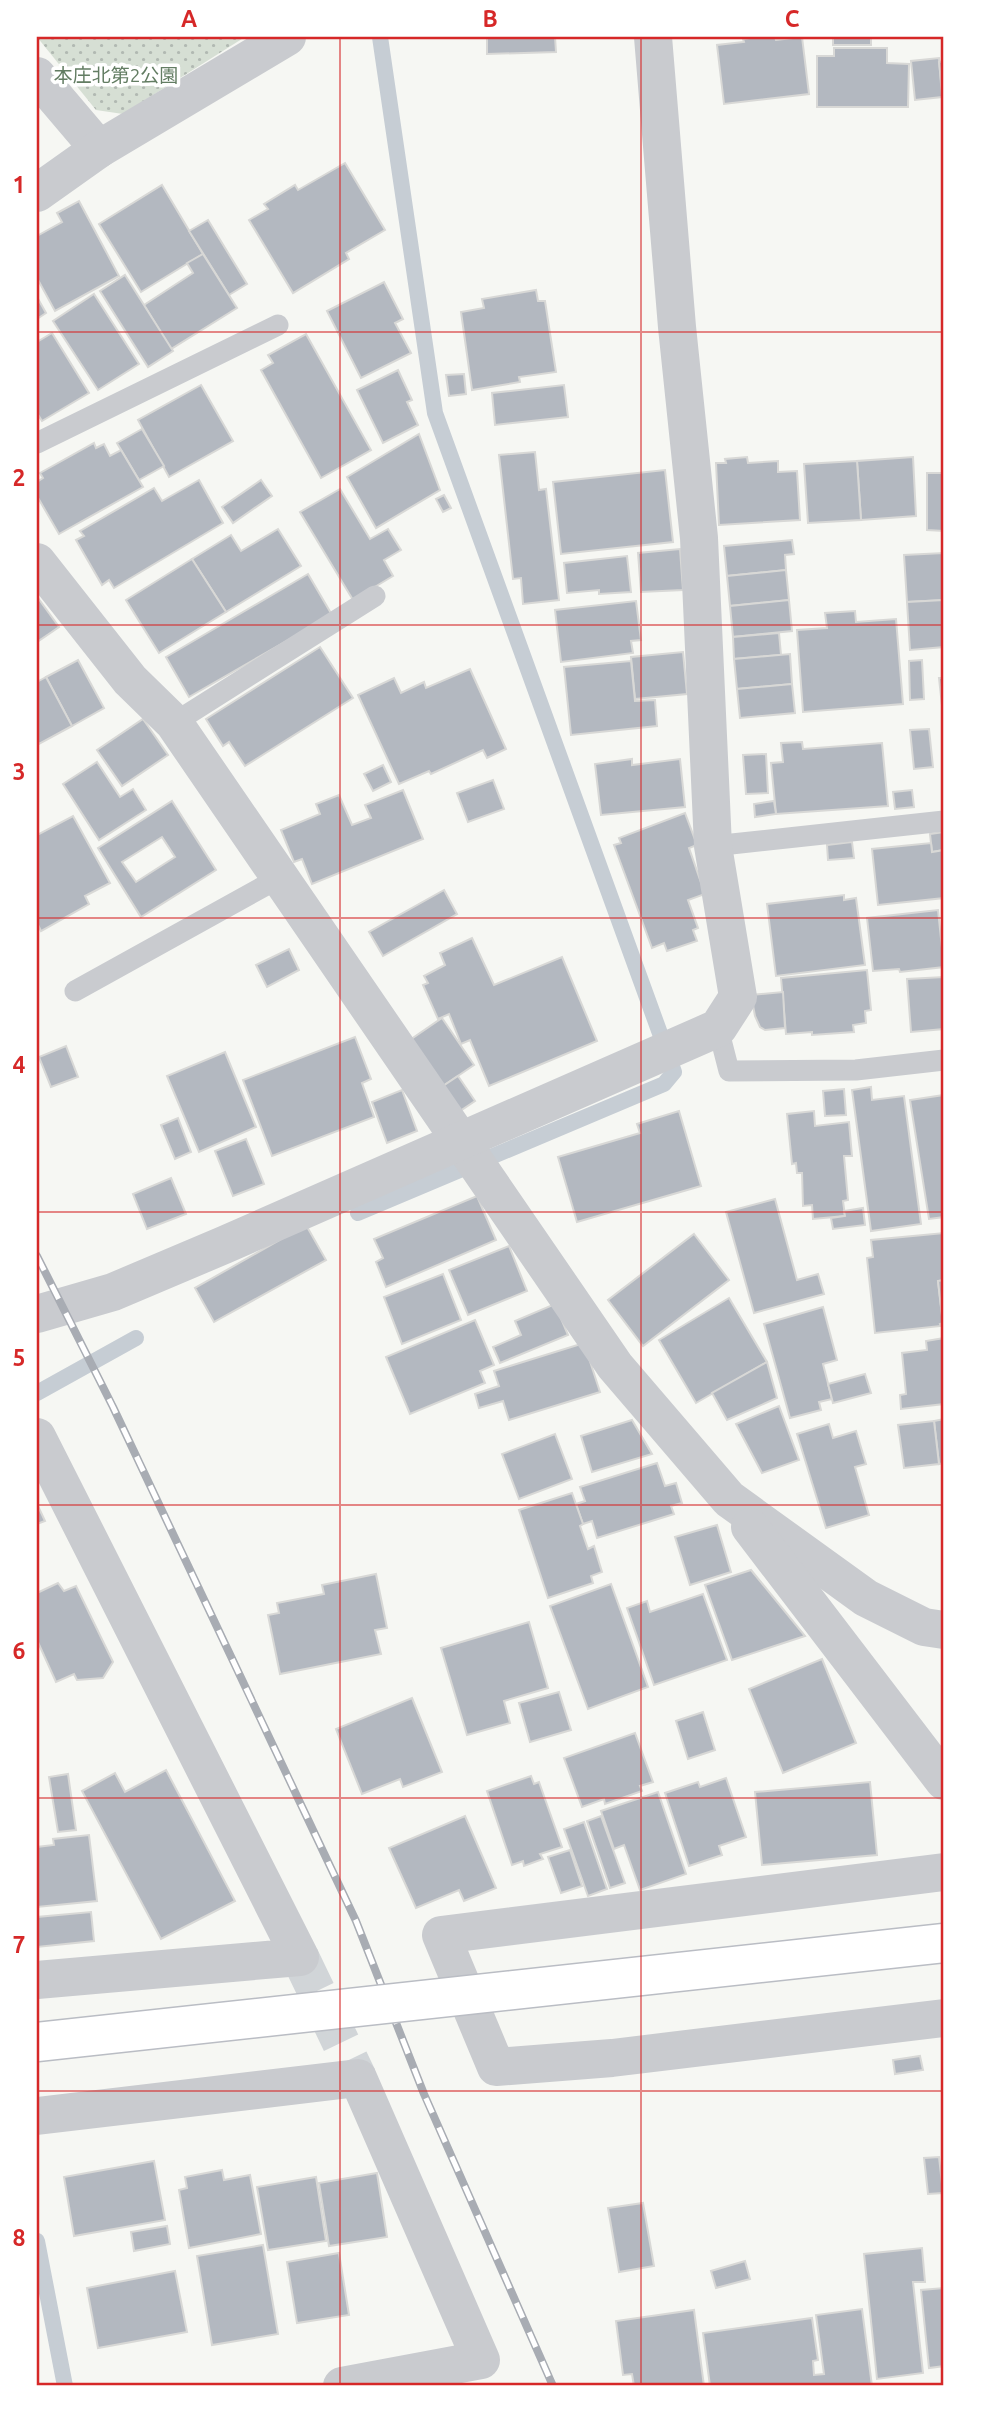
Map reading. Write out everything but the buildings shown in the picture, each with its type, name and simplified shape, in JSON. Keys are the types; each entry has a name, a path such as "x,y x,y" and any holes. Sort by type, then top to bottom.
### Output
{"street":[{"path":"37,194 99,149 286,37"},
{"path":"37,1314 113,1292 473,1159 686,1042 738,997 713,846 699,538 677,327 653,37"},
{"path":"37,76 99,149"},
{"path":"37,562 130,680 174,723 615,1366 729,1499 944,1781"},
{"path":"37,1437 300,1956 37,1980"},
{"path":"729,1499 866,1598 924,1627 944,1630"},
{"path":"944,1872 441,1935 496,2067 612,2058 944,2018"},
{"path":"37,2042 944,1943"},
{"path":"37,2116 358,2078 481,2360 342,2386"}],"lane":[{"path":"37,443 278,324"},
{"path":"174,723 375,596"},
{"path":"713,846 944,821"},
{"path":"75,991 279,878"},
{"path":"686,1042 729,1071 856,1070 944,1060"}],"green space":[{"name":"本庄北第2公園","path":"37,37 245,37 123,114 96,110"}],"waterway":[{"path":"358,1213 664,1084 674,1072 435,413 380,37"},
{"path":"37,1393 136,1338"},
{"path":"37,2241 65,2386"}],"tunnel":[{"path":"300,1957 358,2078"}],"railway":[{"path":"37,1256 113,1407 356,1921 424,2094 553,2386"}]}
